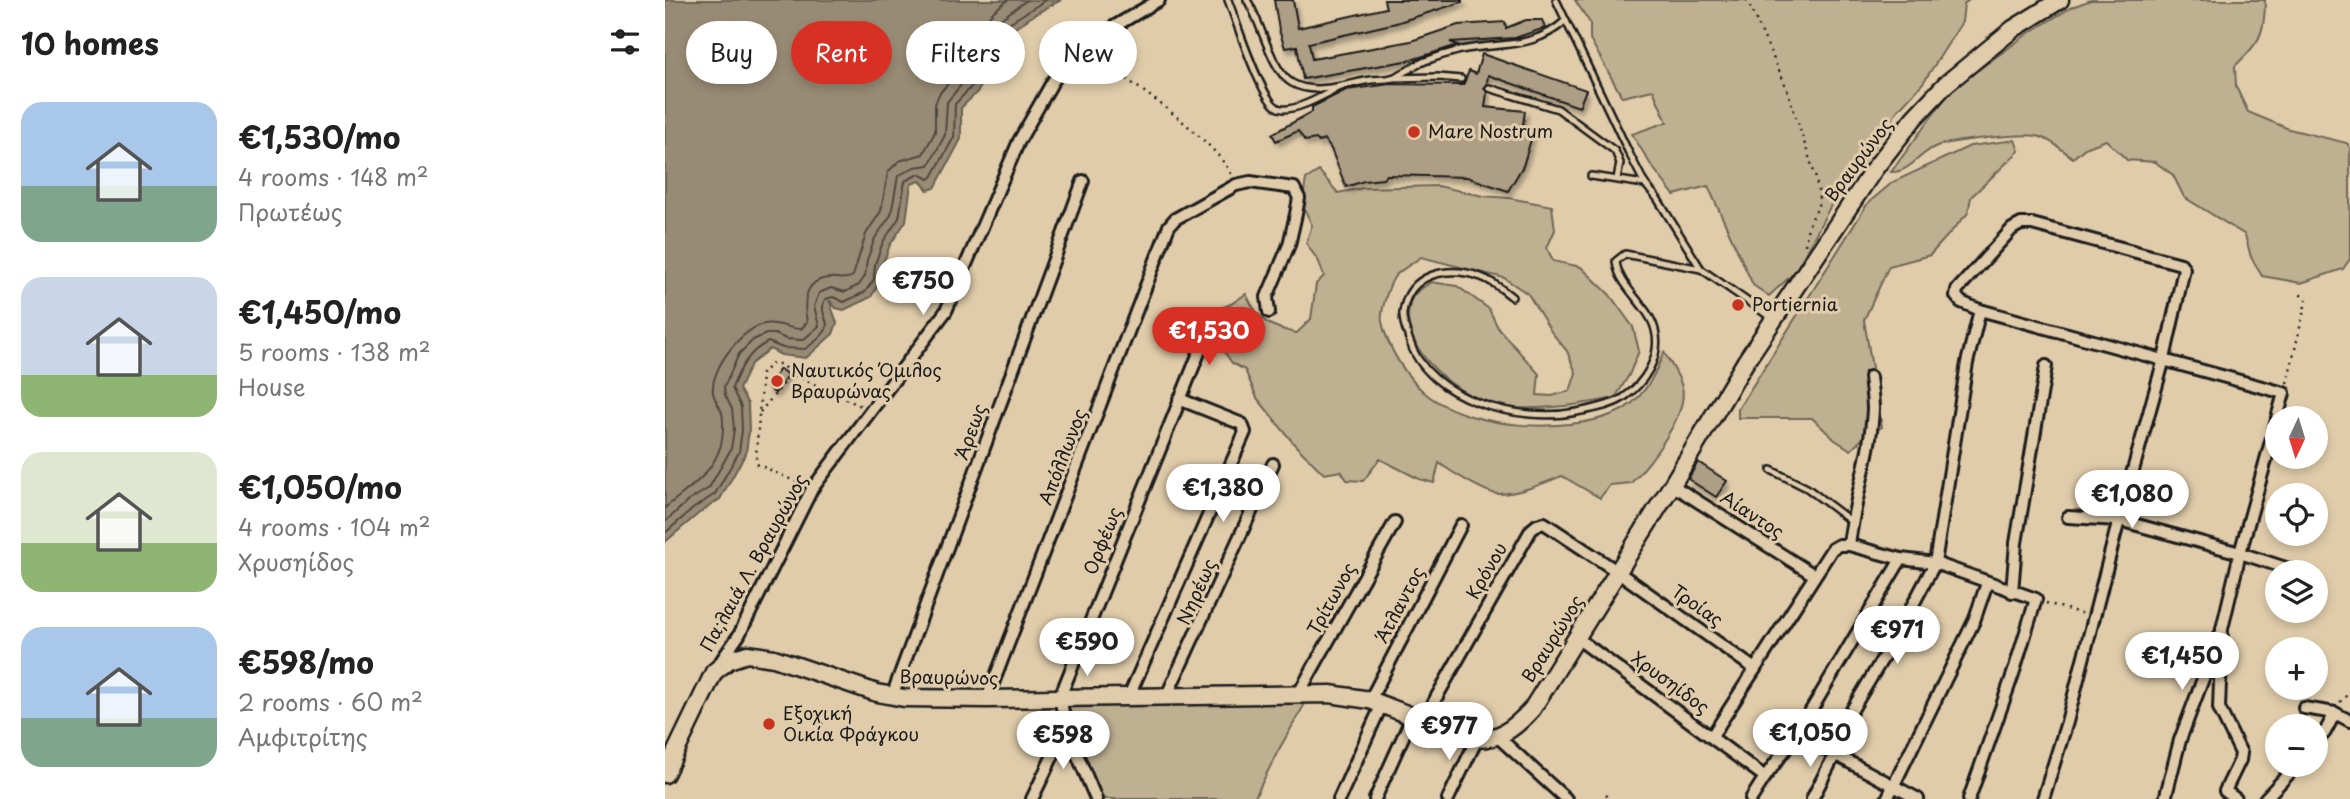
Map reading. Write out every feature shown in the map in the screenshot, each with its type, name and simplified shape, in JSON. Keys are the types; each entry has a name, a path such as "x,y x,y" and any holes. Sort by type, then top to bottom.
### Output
{"main road":[{"name":"Βραυρώνος","path":"714,672 734,657 759,654 866,690 892,696 930,699 1330,694 1376,702 1461,736 1477,739 1498,737 1519,724 1532,709 1773,319 1875,168 1946,84 2013,29 2060,0"},
{"path":"665,774 714,672"}],"street":[{"name":"Πα;λαιά Λ. Βραυρώνος","path":"1124,21 1159,0"},
{"name":"Πα;λαιά Λ. Βραυρώνος","path":"714,672 739,635 812,489 946,311 1019,141 1051,84"},
{"name":"Άρεως","path":"892,696 1083,181"},
{"path":"1236,185 1250,182 1286,186 1294,188 1299,198 1289,245 1267,297 1269,312"},
{"name":"Απόλλωνος","path":"987,699 1169,226 1190,209 1236,185"},
{"path":"2043,799 2067,722 2164,359 2184,269 2181,264 2032,224 2021,224 2012,229 1957,290 1956,296 1961,302 1980,310 2164,359 2284,393 2280,406"},
{"path":"1812,799 1832,752 1935,563 1967,363 1980,310"},
{"name":"Ορφέως","path":"1060,697 1211,323"},
{"path":"2012,592 2016,543 2046,366"},
{"path":"1849,545 1870,433 1873,408 1870,376"},
{"path":"1129,696 1244,439 1242,424 1179,398"},
{"path":"2165,799 2180,740 2222,628 2265,462"},
{"name":"Νηρέως","path":"1167,695 1273,464"},
{"name":"Αίαντος","path":"1672,485 1814,575"},
{"path":"2068,517 2119,520 2265,561"},
{"name":"Τρίτωνος","path":"1299,693 1395,522"},
{"name":"Κρόνου","path":"1418,719 1531,530 1537,525 1544,523 1553,527 1619,572"},
{"name":"Άτλαντος","path":"1339,799 1376,702 1461,525"},
{"path":"1712,736 1832,549 1839,545 1849,545 1901,559 1935,563 2036,600 1969,799"},
{"path":"1751,799 1797,734 1901,559"},
{"name":"Τροίας","path":"1619,572 1755,669"},
{"path":"1888,799 1974,621 1987,583"},
{"path":"2222,628 2218,708 2241,753 2240,761 2223,795 2236,799"},
{"name":"Χρυσηίδος","path":"1577,638 1765,776"},
{"path":"1060,697 1066,728 1096,799"},
{"path":"2304,708 2335,713 2350,722"},
{"path":"2328,726 2335,713"},
{"path":"1375,799 1418,719"},
{"path":"1032,799 1066,728"},
{"path":"1797,734 1918,799"},
{"path":"1498,737 1566,799"},
{"path":"1448,799 1477,739"},
{"path":"2265,799 2286,777"}],"lane":[{"path":"1228,0 1261,84 1279,109 1289,109 1323,97 1342,85"},
{"path":"1247,0 1264,33 1279,73 1291,83 1305,89 1390,78 1461,79"},
{"path":"1556,0 1645,184 1657,198 1700,269"},
{"path":"1390,78 1426,61 1461,50 1542,38 1566,20"},
{"path":"1489,88 1558,109 1615,151 1620,163 1617,179"},
{"path":"1591,176 1645,184"},
{"path":"1512,297 1493,282 1480,276 1459,272 1432,273 1409,294 1402,315 1412,347 1426,368 1453,391 1480,404 1505,411 1540,415 1567,414 1621,400 1639,384 1655,359 1655,330 1619,273 1616,261 1625,254 1700,269 1773,319"},
{"path":"1772,470 1807,488 1852,522"}],"path":[{"path":"1747,0 1785,84 1815,175 1819,195 1818,207 1808,226 1804,252 1809,265"},
{"path":"1132,84 1205,142 1230,171 1236,185"},
{"path":"2284,393 2305,306 2305,300 2299,293"},
{"path":"760,412 792,374 807,363"},
{"path":"812,489 757,464 762,374 765,368 771,364 780,364 792,374 871,410"},
{"path":"2036,600 2093,618"},
{"path":"1607,795 1611,799"}],"shaded area":[{"path":"1575,0 1969,0 1964,4 1962,22 1923,83 1897,111 1872,150 1836,196 1795,272 1769,296 1753,285 1708,186 1674,195 1651,165 1632,134 1667,122 1653,90 1622,97 1590,39 1590,23"},
{"path":"2091,0 2265,0 2264,22 2259,38 2235,66 2236,87 2248,112 2289,129 2347,143 2350,148 2350,259 2343,269 2301,283 2262,276 2251,257 2245,235 2184,197 2173,175 2155,162 2127,160 2106,140 2085,148 2073,158 2051,142 2036,136 1956,142 1937,146 1904,169 1891,172 1952,89 2029,33 2072,7"},
{"path":"2015,140 2019,151 1971,197 1968,213 1930,255 1889,266 1864,320 1882,427 1864,437 1851,450 1835,440 1812,418 1738,418 1738,409 1868,203 1893,182 1970,146"},
{"path":"1319,171 1338,193 1363,188 1438,186 1552,206 1555,230 1547,248 1553,261 1581,267 1609,294 1633,327 1639,351 1615,398 1559,407 1502,407 1469,395 1436,370 1413,338 1408,322 1413,297 1431,282 1457,286 1489,309 1498,328 1539,374 1537,395 1552,396 1570,391 1576,373 1567,351 1552,333 1528,294 1504,278 1421,257 1395,276 1385,298 1382,322 1394,353 1407,373 1430,397 1471,416 1521,425 1572,424 1616,413 1640,395 1652,379 1664,352 1682,387 1680,411 1666,438 1631,483 1610,485 1600,498 1562,476 1522,490 1498,494 1477,486 1439,463 1434,483 1419,479 1380,459 1363,481 1347,480 1341,471 1324,474 1295,445 1257,398 1245,370 1232,363 1214,337 1199,328 1208,313 1231,304 1246,294 1260,317 1279,328 1297,333 1311,319 1316,284 1324,276 1319,262 1306,243 1312,225 1302,204 1306,179"},
{"path":"1311,693 1254,799 1096,799 1060,697"}],"water":[{"path":"665,0 1061,0 1025,21 906,21 906,84 981,84 961,108 961,139 935,188 928,190 920,181 911,184 906,221 890,245 882,266 881,280 871,297 844,310 836,308 829,300 837,323 833,334 806,358 781,355 770,349 751,364 739,389 748,404 746,453 720,499 665,542"}],"building":[{"path":"1274,0 1293,0 1298,28 1386,8 1384,0 1462,0 1396,23 1309,43 1312,59 1411,41 1458,25 1505,22 1506,28 1526,20 1542,20 1545,28 1515,38 1450,42 1458,45 1411,60 1303,79 1297,46 1285,48"},
{"name":"Mare Nostrum","path":"1482,54 1586,90 1579,107 1488,75 1484,87 1487,93 1485,107 1525,111 1522,131 1533,133 1523,166 1508,191 1467,177 1387,175 1383,179 1346,187 1331,149 1324,139 1319,142 1316,139 1305,141 1298,131 1276,141 1272,134 1312,112 1312,107 1346,90 1390,84 1463,85 1469,71 1476,74"},
{"name":"Ναυτικός Όμιλος Βραυρώνας","path":"780,369 788,375 775,393 767,387"},
{"path":"1698,462 1727,481 1716,497 1688,479"}],"place":[{"name":"Mare Nostrum","path":"1414,132"},
{"name":"Portiernia","path":"1738,305"},
{"name":"Ναυτικός Όμιλος Βραυρώνας","path":"777,381"},
{"name":"Εξοχική Οικία Φράγκου","path":"769,724"}]}
